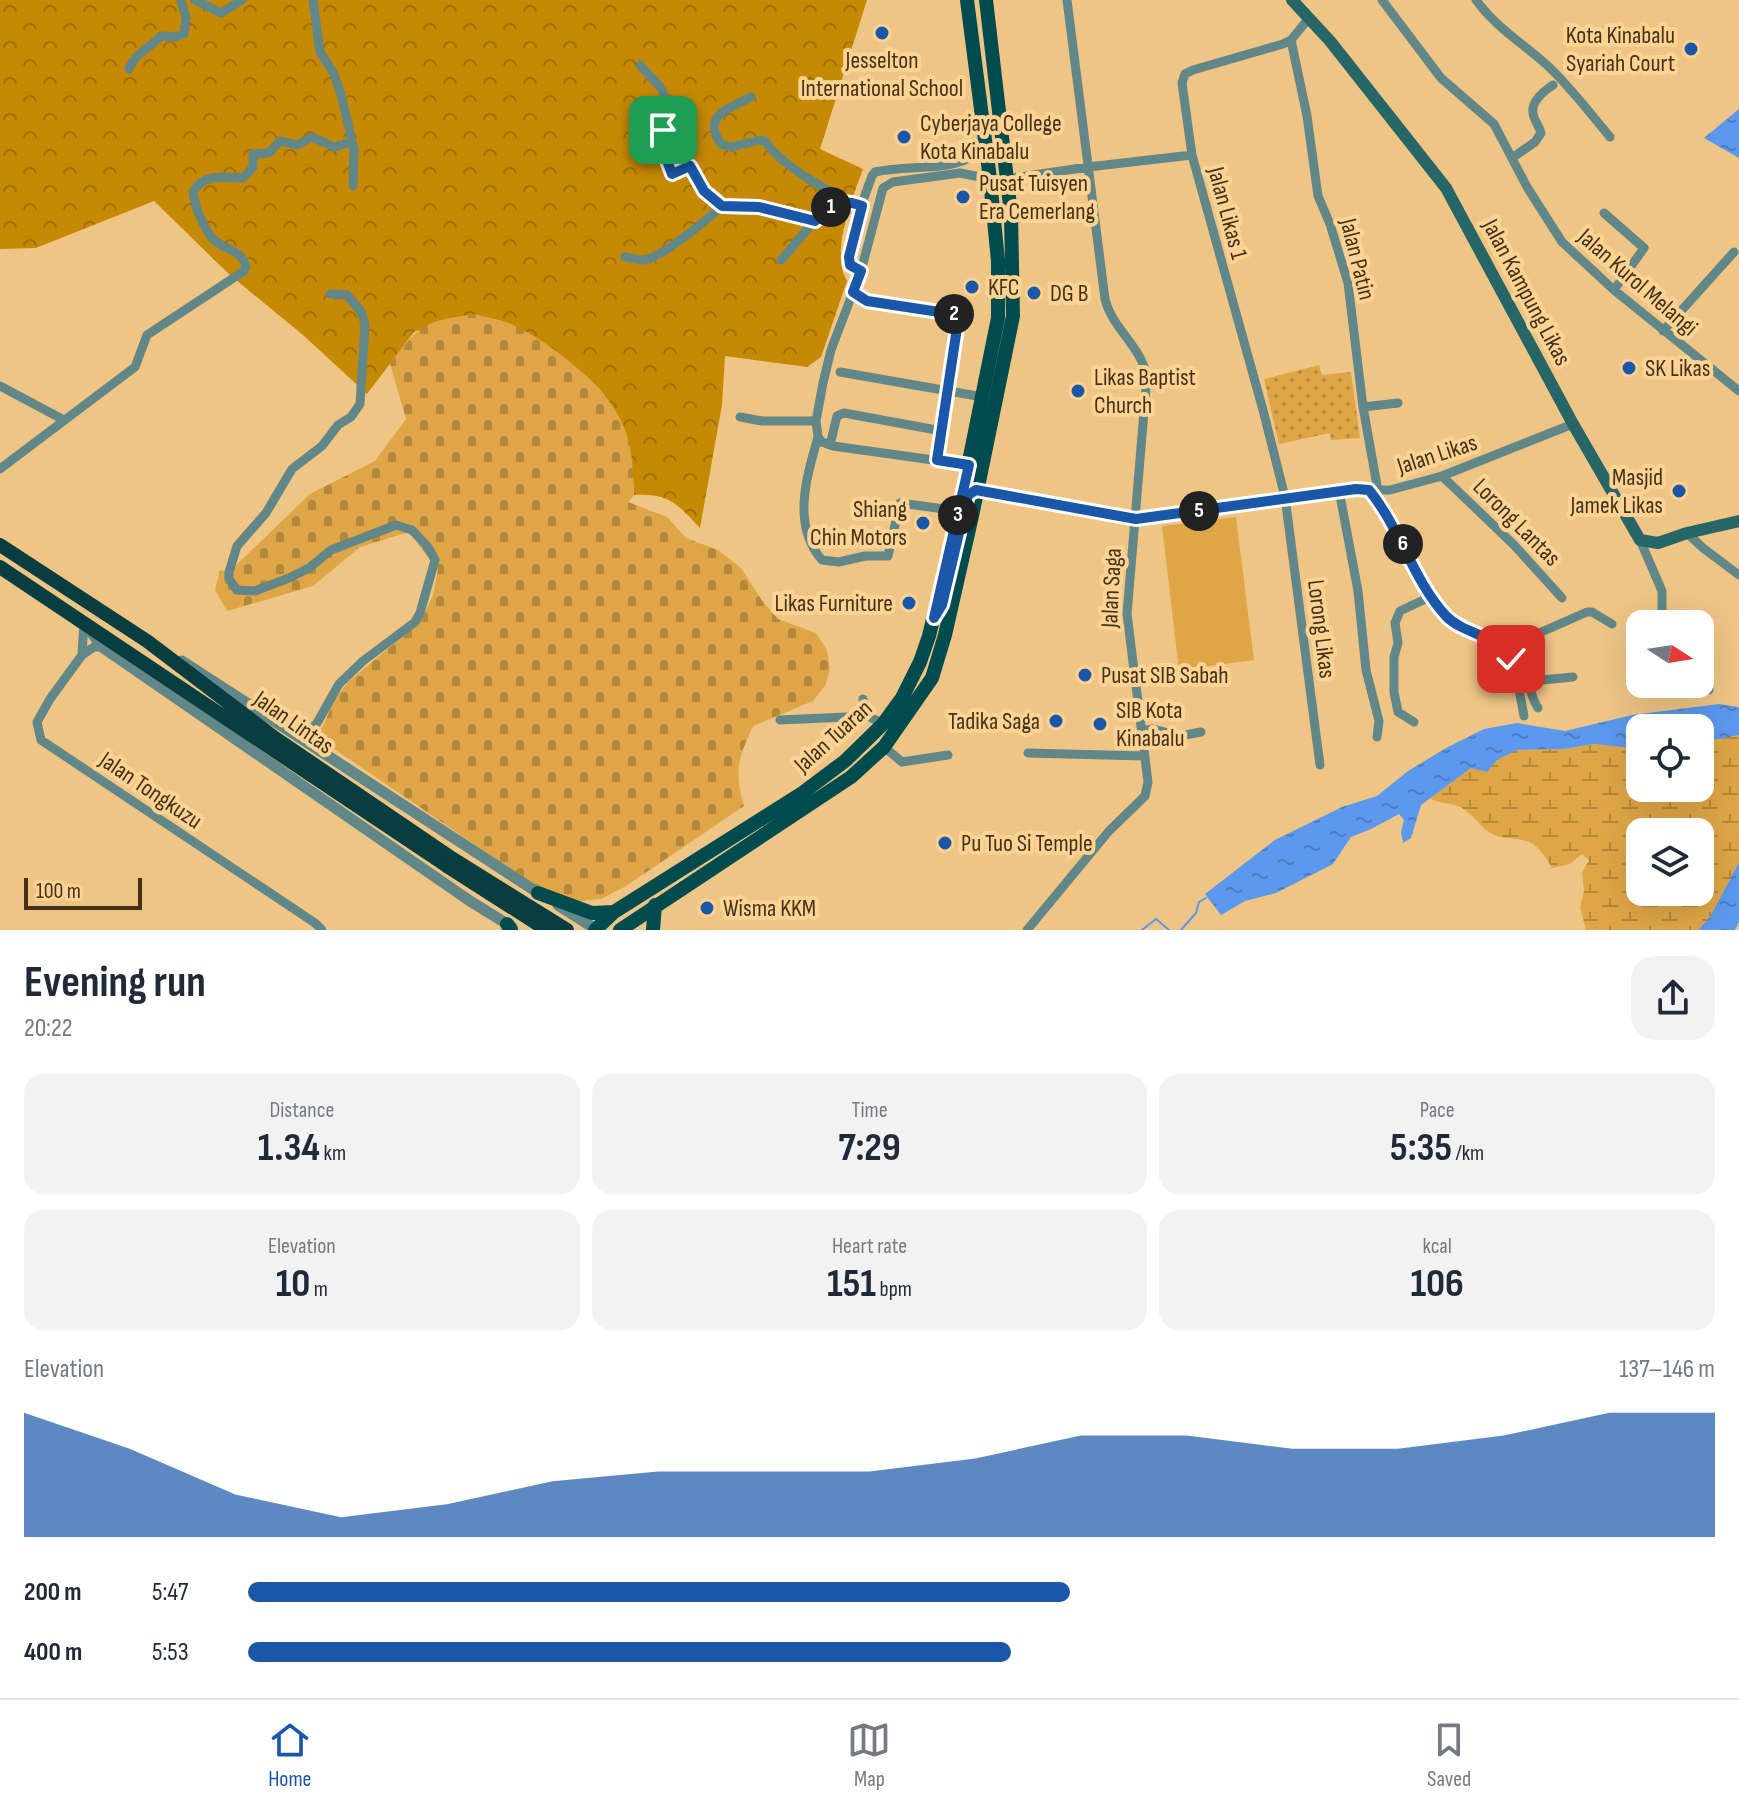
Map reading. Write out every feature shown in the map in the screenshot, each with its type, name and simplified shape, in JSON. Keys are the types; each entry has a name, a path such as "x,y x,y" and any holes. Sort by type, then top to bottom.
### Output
{"highway":[{"name":"Jalan Lintas","path":"1,545 147,641 275,738 547,930"},
{"name":"Jalan Lintas","path":"2,569 450,863 567,930"}],"main road":[{"name":"Jalan Tuaran","path":"620,930 845,761 883,724 916,671 934,618 996,336 999,295 990,179 967,0"},
{"name":"Jalan Kampung Likas","path":"1292,0 1446,188 1573,424 1640,540"},
{"name":"Jalan Tuaran","path":"596,930 614,912 851,777 884,747 932,678 945,635 1013,316 1013,242 988,4"},
{"path":"934,618 942,605 968,495 976,490"},
{"path":"1640,540 1658,543 1739,521"},
{"path":"538,893 592,913 614,912"},
{"path":"653,930 655,905"}],"street":[{"path":"129,69 136,55 151,47 161,36 184,34 186,18 181,0"},
{"path":"195,0 221,13 242,0"},
{"path":"313,0 320,52 333,72 341,94 355,157 353,186"},
{"name":"Jalan Saga","path":"1027,930 1109,831 1145,796 1148,782 1127,631 1130,559 1147,376 1137,348 1108,311 1067,0"},
{"name":"Jalan Kurol Melangi","path":"1382,0 1441,78 1494,124 1558,237 1614,290 1739,391"},
{"path":"1476,0 1503,30 1547,65 1610,137"},
{"path":"1291,40 1309,18"},
{"name":"Jalan Likas 1","path":"1285,497 1192,155 1182,83 1185,74 1291,40"},
{"name":"Jalan Patin","path":"1291,40 1306,106 1318,196 1348,283 1373,490"},
{"path":"640,65 661,88 670,108 662,138 671,172 675,175 690,166 704,191 722,206 759,207 815,221"},
{"path":"1512,158 1535,142 1541,133 1532,112 1533,105 1553,85"},
{"path":"751,97 718,115 714,124 715,134 721,144 731,147 765,141 775,156 791,167 862,206"},
{"path":"0,469 135,367 147,335 244,271 246,267 241,255 217,242 203,221 193,192 199,183 215,176 243,178 253,167 253,154 269,153 280,141 297,145 312,137 334,147 351,142"},
{"path":"861,271 848,262 862,206 875,172 957,164 976,156 986,147"},
{"path":"1006,179 1192,155"},
{"path":"959,511 900,503 888,556 865,556 839,562 822,560 811,541 803,507 818,437 816,421 827,363 861,271 880,195 889,183 960,173 990,179"},
{"path":"781,260 815,221 832,206 847,200"},
{"path":"625,257 650,259 696,231 722,206"},
{"path":"1604,213 1644,248 1614,290"},
{"path":"1663,331 1734,252"},
{"path":"853,292 867,301 959,315 937,460"},
{"path":"304,738 317,723 339,684 363,661 415,622 435,560 412,530 396,525 343,545 289,578 255,591 237,590 229,579 230,563 237,546 266,513 283,481 292,469 322,446 360,404 365,325 362,313 347,295 330,294"},
{"path":"840,372 983,397"},
{"path":"0,386 64,420"},
{"path":"1363,407 1398,403"},
{"path":"830,445 837,416 844,413 942,431"},
{"path":"740,417 762,421 816,421"},
{"name":"Jalan Likas","path":"976,490 1136,519 1339,490 1390,490 1442,476 1573,424"},
{"path":"818,437 830,445 969,465"},
{"name":"Lorong Lantas","path":"1442,476 1514,545 1562,598"},
{"path":"1339,490 1358,591 1366,670 1379,721 1377,737"},
{"path":"1373,490 1432,596 1455,624 1505,648 1516,674 1524,716"},
{"name":"Lorong Likas","path":"1285,497 1320,765"},
{"path":"1687,533 1739,575"},
{"path":"1640,540 1662,591 1662,610"},
{"path":"1414,722 1398,712 1395,702 1394,657 1398,643 1395,623 1400,611 1432,596"},
{"path":"1505,648 1587,612 1612,624"},
{"path":"84,622 102,647 509,926 530,911 532,898 524,884"},
{"path":"82,655 84,622"},
{"path":"147,641 304,738 596,930"},
{"path":"82,655 94,647 102,647"},
{"name":"Jalan Tongkuzu","path":"82,655 42,711 37,722 41,740 322,930"},
{"path":"1516,674 1542,680 1573,677"},
{"path":"1531,676 1529,684 1538,708"},
{"path":"863,699 868,716"},
{"path":"780,720 868,716 883,724"},
{"path":"1141,731 1153,729 1180,736 1201,732"},
{"path":"884,747 902,762 948,755"},
{"path":"1028,753 1145,756"}],"green space":[{"path":"0,0 867,0 820,149 863,169 844,226 841,256 847,281 821,357 807,367 725,356 722,405 700,528 665,498 634,495 629,447 623,427 603,393 570,363 518,328 495,325 415,331 367,394 303,335 231,276 154,201 36,248 0,249"},
{"path":"475,314 507,322 526,332 592,382 616,412 627,435 634,495 628,502 667,517 686,538 718,550 741,568 778,619 816,633 827,650 830,669 825,686 813,701 753,726 739,765 744,806 626,886 601,899 570,902 544,892 311,733 323,727 333,702 348,682 421,621 433,595 438,570 409,532 360,547 313,586 227,611 215,590 220,570 229,572 310,494 375,461 406,419 390,364 409,340 434,322"},
{"path":"1319,365 1322,375 1351,372 1360,438 1331,440 1330,433 1279,444 1264,379"},
{"path":"1236,517 1254,660 1179,670 1162,526"},
{"path":"1739,735 1739,862 1710,917 1698,930 1586,930 1580,907 1584,891 1582,873 1589,860 1582,854 1570,864 1552,868 1530,842 1494,835 1460,807 1430,798 1471,768 1517,750 1564,749 1594,744 1626,747 1626,802 1714,802 1714,740"}],"water":[{"path":"1739,109 1739,158 1704,138"},
{"path":"1719,704 1739,707 1739,735 1714,740 1714,714 1640,714"},
{"path":"1626,716 1626,747 1594,744 1564,749 1517,750 1497,760 1487,772 1471,768 1421,805 1411,838 1403,843 1401,832 1404,820 1399,814 1351,837 1333,864 1276,893 1245,901 1221,915 1205,894 1275,840 1342,807 1377,796 1408,771 1484,729 1517,723 1565,731"},
{"path":"1739,862 1739,922 1735,930 1698,930 1710,917"}],"waterway":[{"path":"1181,930 1196,913 1199,902 1206,898"},
{"path":"1142,930 1156,919 1169,930"}],"place":[{"name":"Jesselton International School","path":"882,33"},
{"name":"Kota Kinabalu Syariah Court","path":"1691,49"},
{"name":"Cyberjaya College Kota Kinabalu","path":"904,137"},
{"name":"Pusat Tuisyen Era Cemerlang","path":"963,197"},
{"name":"KFC","path":"972,287"},
{"name":"DG B","path":"1034,293"},
{"name":"SK Likas","path":"1629,368"},
{"name":"Likas Baptist Church","path":"1078,391"},
{"name":"Masjid Jamek Likas","path":"1679,491"},
{"name":"Shiang Chin Motors","path":"923,523"},
{"name":"Likas Furniture","path":"909,603"},
{"name":"Pusat SIB Sabah","path":"1085,675"},
{"name":"Tadika Saga","path":"1056,721"},
{"name":"SIB Kota Kinabalu","path":"1100,724"},
{"name":"Pu Tuo Si Temple","path":"945,843"},
{"name":"Wisma KKM","path":"707,908"}],"route":[{"path":"663,130 663,150 672,174 690,166 704,191 722,206 759,207 815,221 832,206 847,200 862,206 848,262 861,271 853,292 867,301 959,315 937,460 969,465 934,618 942,605 968,495 976,490 1136,519 1356,489 1369,490 1385,510 1435,603 1447,617 1465,630 1505,648 1511,659"}]}
